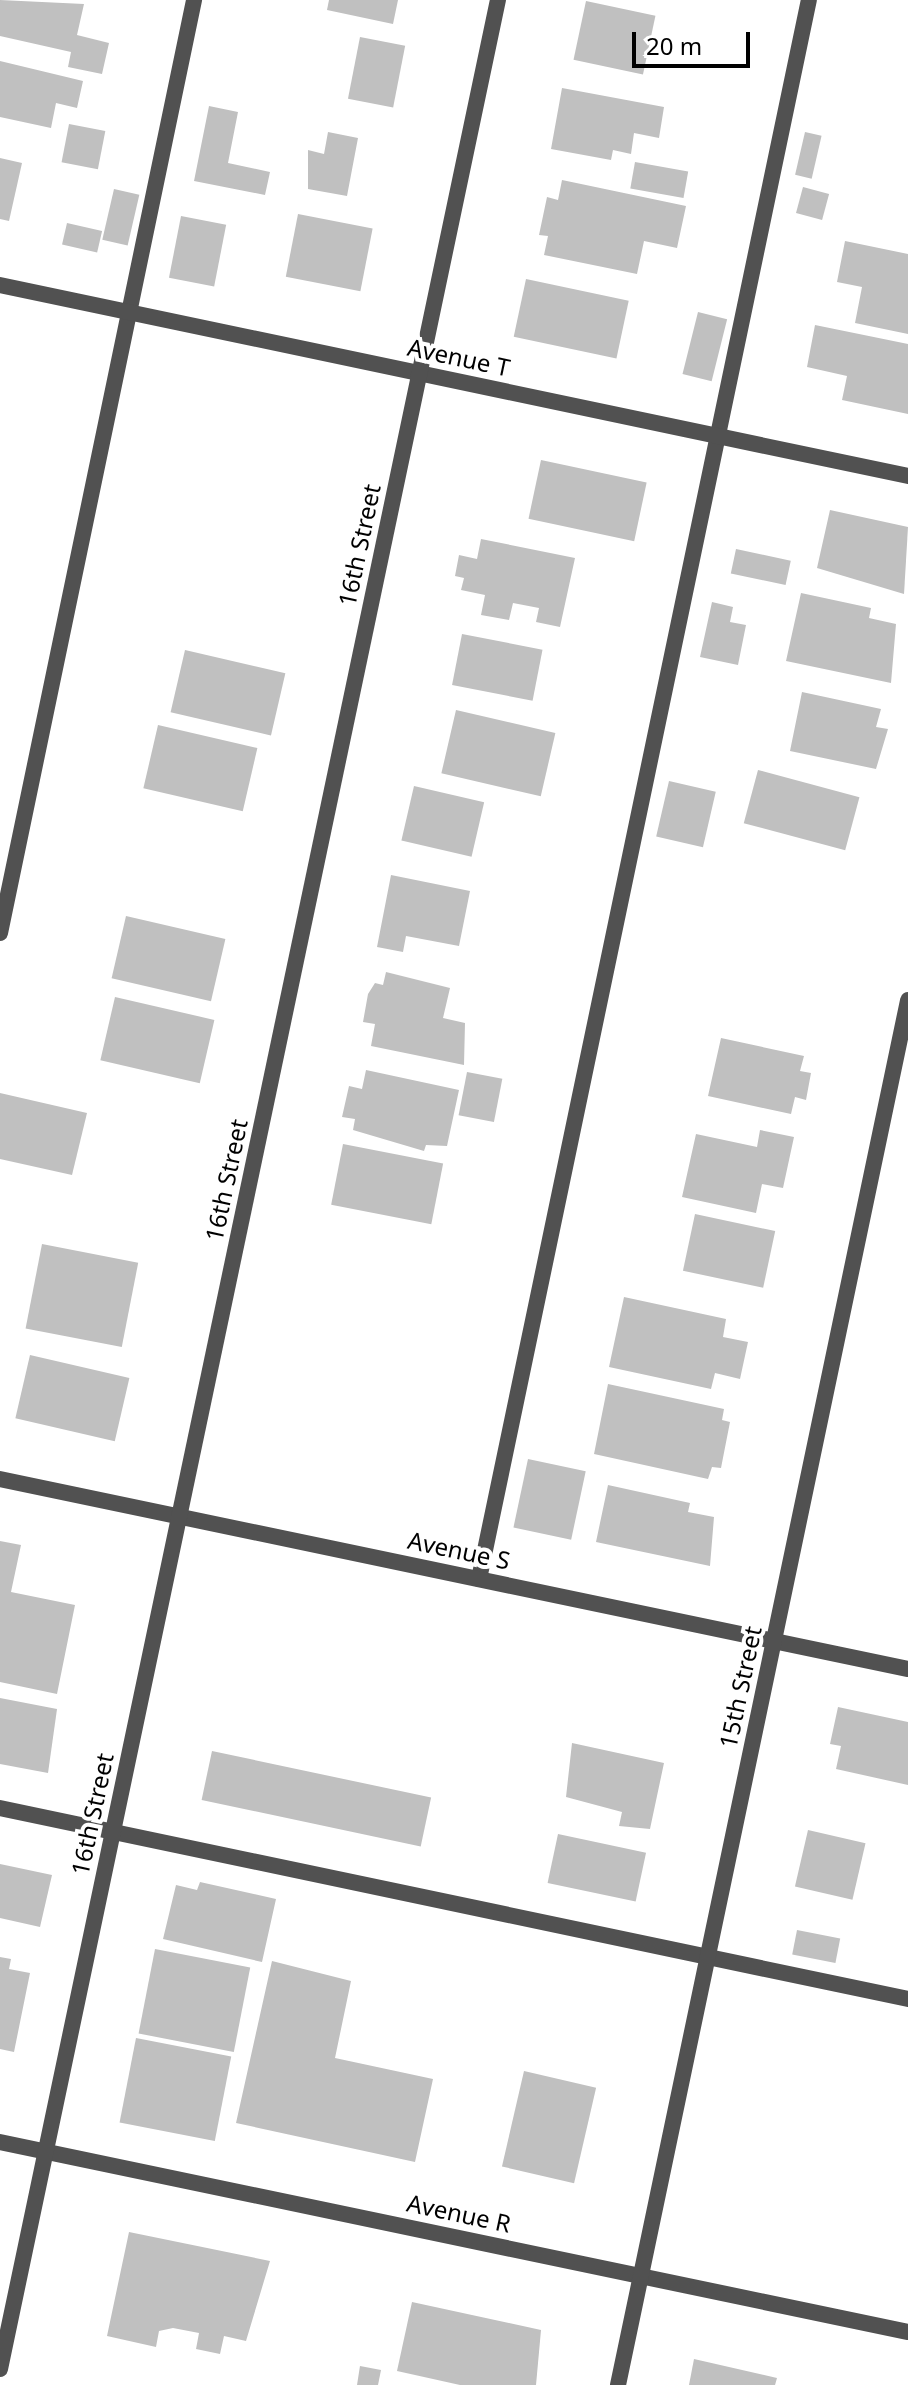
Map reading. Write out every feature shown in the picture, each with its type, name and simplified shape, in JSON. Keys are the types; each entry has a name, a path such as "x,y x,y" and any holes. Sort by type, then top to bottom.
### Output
{"street":[{"path":"0,933 194,0"},
{"name":"16th Street","path":"0,2369 498,0"},
{"path":"479,1579 809,0"},
{"name":"Avenue T","path":"0,285 908,476"},
{"name":"15th Street","path":"618,2385 908,1000"},
{"name":"Avenue S","path":"0,1479 908,1669"},
{"path":"0,1808 908,1999"},
{"name":"Avenue R","path":"0,2142 908,2332"}],"building":[{"path":"0,0 84,4 77,35 109,43 102,74 68,67 71,52 0,36"},
{"path":"329,0 398,0 393,24 327,10"},
{"path":"586,1 655,16 643,74 574,60"},
{"path":"360,37 405,46 393,108 348,99"},
{"path":"0,61 83,81 77,108 56,103 51,128 0,117"},
{"path":"562,88 664,107 659,138 634,133 631,154 613,150 611,160 551,149"},
{"path":"209,106 238,112 228,163 270,172 265,195 194,181"},
{"path":"69,124 105,131 98,169 62,162"},
{"path":"328,132 358,138 347,196 308,189 308,150 324,154"},
{"path":"805,132 822,136 812,179 795,175"},
{"path":"0,158 22,163 9,221 0,219"},
{"path":"635,162 688,171 683,198 630,189"},
{"path":"562,180 686,206 677,248 644,241 637,274 544,255 548,236 539,235 547,197 558,200"},
{"path":"803,187 829,194 822,220 796,213"},
{"path":"114,189 139,195 128,246 102,240"},
{"path":"298,214 373,229 360,291 286,277"},
{"path":"181,216 226,225 214,287 169,278"},
{"path":"67,223 102,231 97,253 62,244"},
{"path":"845,241 908,254 908,334 855,323 862,287 837,282"},
{"path":"526,279 629,301 616,359 514,337"},
{"path":"698,312 727,319 712,381 683,374"},
{"path":"815,325 908,344 908,414 842,400 847,376 807,367"},
{"path":"541,460 647,482 634,541 529,519"},
{"path":"830,510 908,527 904,594 817,568"},
{"path":"481,539 575,558 560,627 536,622 539,608 513,603 509,620 481,615 485,595 461,590 464,578 455,576 459,555 477,559"},
{"path":"736,549 791,561 786,585 731,573"},
{"path":"801,593 871,608 869,618 896,624 891,683 786,661"},
{"path":"712,602 733,607 730,622 746,625 738,665 700,657"},
{"path":"462,634 542,650 533,701 452,685"},
{"path":"185,650 285,673 271,736 171,712"},
{"path":"802,692 881,709 876,727 888,729 876,769 790,751"},
{"path":"456,710 555,733 541,796 441,773"},
{"path":"158,725 257,748 243,811 143,788"},
{"path":"758,770 859,797 845,850 744,823"},
{"path":"669,781 716,792 703,847 656,837"},
{"path":"414,786 484,802 472,857 401,841"},
{"path":"391,875 470,891 459,946 406,936 403,952 377,947"},
{"path":"126,916 225,939 211,1001 112,978"},
{"path":"386,972 450,988 443,1018 465,1023 464,1065 371,1046 375,1024 363,1022 368,994 375,983 383,985"},
{"path":"115,997 214,1020 200,1083 100,1060"},
{"path":"721,1038 804,1056 800,1071 811,1073 806,1100 795,1097 791,1114 708,1096"},
{"path":"366,1070 459,1090 447,1146 426,1145 424,1151 353,1130 355,1119 342,1117 349,1086 362,1089"},
{"path":"467,1072 502,1079 494,1122 459,1115"},
{"path":"0,1093 87,1113 72,1175 0,1159"},
{"path":"760,1130 794,1137 783,1188 762,1184 756,1213 682,1197 696,1134 757,1147"},
{"path":"343,1144 443,1163 431,1224 331,1205"},
{"path":"695,1214 775,1231 763,1288 683,1271"},
{"path":"42,1244 138,1263 122,1347 26,1328"},
{"path":"624,1297 726,1319 723,1337 748,1342 740,1379 715,1373 711,1389 609,1367"},
{"path":"30,1355 129,1378 115,1441 15,1418"},
{"path":"608,1384 724,1409 722,1420 730,1422 721,1468 712,1467 708,1479 594,1454"},
{"path":"528,1459 586,1471 571,1540 513,1527"},
{"path":"608,1485 690,1503 688,1512 714,1517 710,1566 596,1542"},
{"path":"0,1541 21,1545 11,1592 75,1605 57,1694 0,1682"},
{"path":"0,1698 57,1709 48,1773 0,1764"},
{"path":"838,1707 908,1722 908,1785 836,1769 841,1746 830,1744"},
{"path":"572,1743 664,1763 650,1829 619,1826 622,1812 566,1797"},
{"path":"212,1751 431,1798 421,1846 202,1800"},
{"path":"808,1830 865,1843 852,1900 795,1887"},
{"path":"558,1834 646,1853 636,1902 548,1883"},
{"path":"0,1864 52,1875 40,1927 0,1918"},
{"path":"200,1882 276,1899 262,1962 163,1939 176,1885 197,1890"},
{"path":"797,1930 840,1938 835,1963 792,1955"},
{"path":"155,1949 250,1968 234,2052 139,2033"},
{"path":"0,1957 11,1959 9,1969 30,1973 14,2052 0,2049"},
{"path":"272,1961 351,1981 335,2058 433,2079 415,2162 236,2123"},
{"path":"136,2038 231,2057 215,2141 120,2122"},
{"path":"524,2071 596,2088 574,2183 502,2166"},
{"path":"129,2232 270,2261 246,2341 224,2336 220,2354 196,2349 199,2333 173,2328 159,2331 156,2347 107,2336"},
{"path":"412,2302 541,2330 536,2385 460,2385 397,2371"},
{"path":"694,2359 777,2378 775,2385 689,2385"},
{"path":"360,2366 381,2370 378,2385 357,2385"}]}
